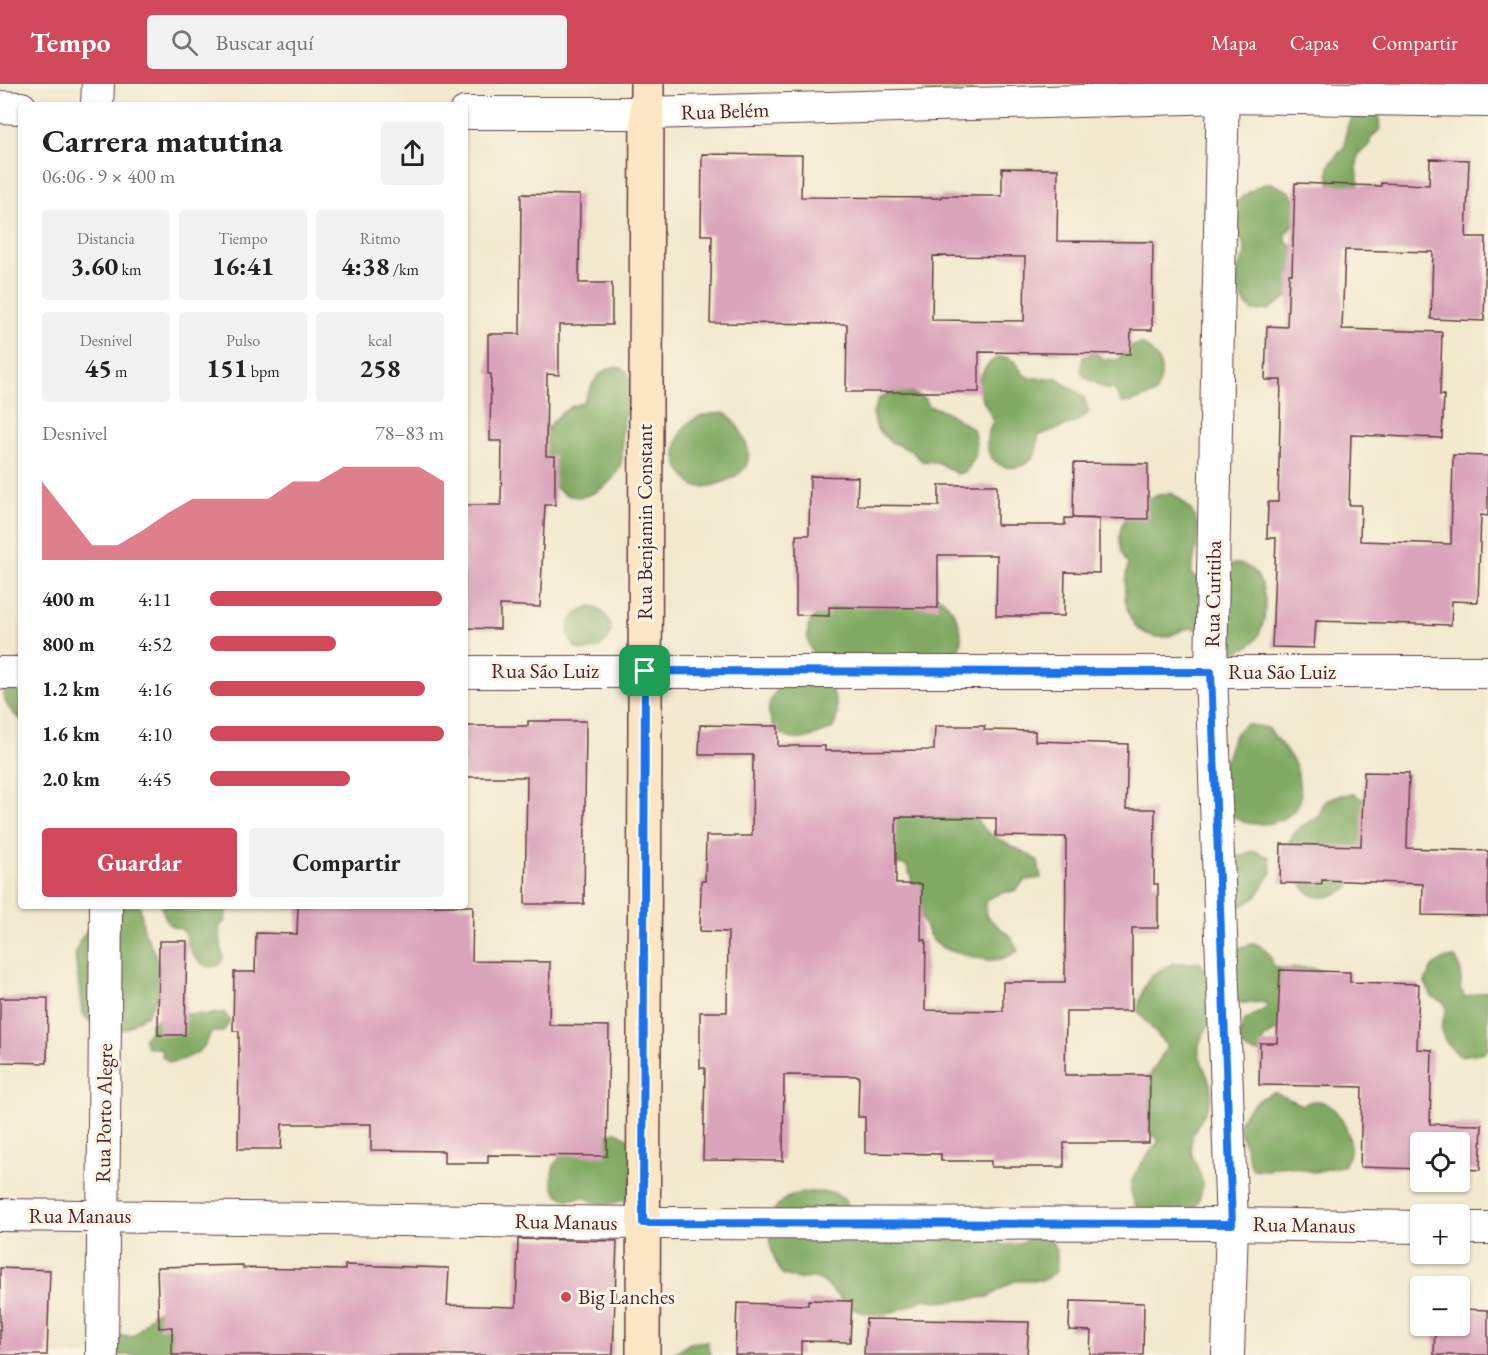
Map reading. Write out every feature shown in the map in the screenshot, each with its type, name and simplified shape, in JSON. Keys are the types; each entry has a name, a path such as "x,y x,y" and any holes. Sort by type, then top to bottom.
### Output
{"street":[{"path":"97,102 98,84"},
{"name":"Rua Belém","path":"468,112 647,98 1223,91 1488,101"},
{"name":"Rua Curitiba","path":"1223,91 1211,672 1232,1224 1228,1355"},
{"name":"Rua Benjamin Constant","path":"643,1355 647,98"},
{"path":"0,107 18,108"},
{"name":"Rua São Luiz","path":"468,672 1488,672"},
{"path":"0,673 18,673"},
{"name":"Rua Porto Alegre","path":"102,1355 106,909"},
{"name":"Rua Manaus","path":"0,1215 643,1223 1232,1224 1410,1227"},
{"path":"1470,1228 1488,1228"}],"green space":[{"path":"921,84 975,84 971,91 925,94"},
{"path":"1378,109 1380,129 1371,138 1369,146 1358,154 1359,187 1330,185 1329,167 1345,146 1348,123 1356,112"},
{"path":"1271,183 1290,192 1295,204 1295,220 1285,234 1287,242 1293,247 1295,291 1269,310 1253,311 1241,297 1237,284 1237,272 1245,249 1231,225 1230,218 1231,211 1242,197 1257,187"},
{"path":"1142,344 1154,355 1160,366 1161,379 1155,394 1122,403 1114,389 1106,389 1084,377 1081,370 1083,357 1094,353 1104,359 1117,360 1131,346"},
{"path":"998,357 1006,357 1014,361 1024,375 1031,378 1057,378 1084,397 1089,412 1071,424 1038,436 1035,454 1021,466 1004,466 997,463 991,457 988,448 987,438 993,421 982,398 979,383 982,373"},
{"path":"613,367 628,373 632,387 622,429 620,466 612,480 599,490 583,496 567,495 546,478 540,439 563,412 583,403 598,377"},
{"path":"895,390 918,395 925,399 929,406 945,411 973,429 976,452 965,472 957,474 938,462 922,461 910,450 889,441 877,429 873,413 879,398"},
{"path":"724,413 733,420 745,440 748,449 747,464 743,470 729,480 709,486 695,486 688,481 677,463 676,450 679,436 687,424 697,418"},
{"path":"1171,493 1183,502 1196,519 1198,529 1191,575 1198,578 1222,567 1237,564 1248,567 1257,575 1265,599 1265,613 1257,638 1244,649 1227,652 1220,650 1202,632 1191,628 1165,637 1151,635 1141,631 1133,623 1128,613 1125,589 1128,565 1122,552 1121,527 1134,508 1145,500"},
{"path":"933,594 949,606 960,626 960,645 947,659 814,657 810,649 808,630 811,621 819,612 828,607 849,604 893,607"},
{"path":"591,606 606,616 611,629 604,643 588,651 577,648 573,644 568,631 574,616"},
{"path":"18,662 18,717 6,702 1,679"},
{"path":"783,681 826,682 837,711 833,728 801,739 787,737 781,733 772,722 769,709 773,696"},
{"path":"1246,724 1268,728 1290,755 1297,769 1301,797 1296,808 1288,816 1276,821 1262,824 1237,819 1227,810 1221,797 1219,773 1234,736"},
{"path":"1355,794 1369,805 1370,835 1349,870 1350,887 1336,894 1324,897 1315,896 1301,884 1286,850 1291,838 1298,830 1318,818 1324,802 1339,795"},
{"path":"888,807 972,812 989,833 1038,861 1041,878 1026,880 1014,891 1000,893 986,900 986,916 1011,937 1018,951 1000,959 983,959 949,951 935,943 924,923 906,865 874,861"},
{"path":"1254,851 1269,857 1272,872 1256,897 1242,906 1229,900 1229,870 1238,856"},
{"path":"103,909 140,909 144,931 155,954 160,977 158,995 147,1015 127,1028 113,1031 101,1029 90,1022 82,1011 75,956 80,940"},
{"path":"162,909 227,909 225,921 219,927 223,958 220,965 210,967 197,960 191,951 185,933 168,923"},
{"path":"1254,943 1266,951 1273,965 1278,968 1315,969 1324,973 1333,982 1285,1028 1264,1038 1261,1052 1257,1053 1243,1047 1240,1033 1245,1020 1267,1008 1265,1002 1242,1003 1234,998 1233,954 1239,948"},
{"path":"1446,958 1455,958 1457,962 1461,976 1460,988 1465,997 1488,991 1488,1049 1485,1052 1461,1056 1442,1035 1445,1003 1432,997 1425,982 1432,967"},
{"path":"1174,963 1200,963 1211,982 1211,1020 1201,1038 1199,1054 1210,1084 1211,1096 1208,1107 1192,1137 1191,1147 1202,1188 1193,1211 1143,1218 1133,1198 1131,1185 1141,1164 1159,1141 1139,1119 1150,1075 1167,1047 1138,1011 1144,987 1148,981 1158,971"},
{"path":"166,1012 207,1015 224,1012 230,1021 223,1032 211,1032 205,1044 193,1055 169,1062 162,1056 161,1048 148,1048 144,1041 144,1037 150,1032 151,1024"},
{"path":"1274,1092 1301,1105 1313,1101 1322,1102 1336,1112 1349,1135 1350,1153 1345,1165 1314,1172 1283,1165 1268,1170 1252,1169 1238,1125 1253,1105"},
{"path":"616,1132 637,1143 630,1199 601,1204 584,1197 569,1200 559,1195 555,1191 552,1179 556,1162 584,1143"},
{"path":"833,1192 846,1201 852,1215 992,1234 1002,1245 1017,1244 1032,1238 1051,1239 1057,1254 1057,1271 1044,1280 1014,1281 988,1297 940,1302 925,1299 892,1312 870,1314 860,1312 818,1279 798,1279 782,1274 772,1251 769,1227 777,1206 787,1198 800,1193"},
{"path":"169,1306 234,1355 97,1355 106,1334 131,1336 153,1313"},
{"path":"707,1341 710,1355 676,1355 676,1352 690,1343"}],"building":[{"path":"702,154 802,155 801,197 1002,196 1002,168 1058,169 1057,241 1153,242 1152,330 1131,330 1130,354 979,352 979,392 846,392 847,324 710,323 712,235 701,235","holes":["933,256 1025,257 1024,321 932,320"]},
{"path":"1430,159 1469,160 1466,237 1486,237 1484,321 1431,319 1433,252 1345,250 1342,329 1442,332 1440,395 1444,395 1442,438 1351,435 1349,505 1361,505 1360,541 1451,544 1453,455 1488,456 1488,516 1481,515 1478,602 1452,601 1451,625 1316,621 1314,648 1272,647 1276,538 1267,538 1268,502 1278,502 1281,380 1265,380 1267,326 1287,327 1289,274 1292,274 1295,183 1429,185"},
{"path":"521,194 580,195 579,283 612,283 612,325 559,325 559,375 547,374 546,456 555,456 555,505 545,505 540,607 500,605 500,629 468,628 468,505 501,505 502,441 490,441 491,374 488,374 488,334 520,334"},
{"path":"1074,463 1148,464 1148,519 1073,518"},
{"path":"810,476 858,477 857,505 939,506 939,485 997,485 997,525 1065,525 1065,518 1099,519 1099,573 1065,572 1064,616 996,616 997,555 938,555 938,608 829,607 829,616 796,615 796,535 809,535"},
{"path":"528,721 586,721 584,904 525,904 527,777 468,777 468,726 528,726"},
{"path":"700,725 778,726 778,746 825,746 825,751 934,750 935,726 985,726 984,730 1035,731 1035,741 1128,744 1126,809 1155,809 1154,884 1158,884 1158,928 1132,928 1132,1011 1066,1011 1065,1075 1150,1075 1149,1143 1064,1143 1064,1167 991,1167 991,1161 941,1161 941,1154 865,1153 865,1117 858,1117 859,1076 784,1075 783,1161 703,1160 705,1068 700,1068 700,1012 727,1012 728,932 700,931 701,881 705,881 706,836 752,836 753,755 699,755","holes":["896,817 996,818 996,836 1066,837 1065,982 1003,982 1003,1011 925,1010 926,940 921,940 922,884 896,884"]},
{"path":"1364,772 1409,773 1407,848 1488,851 1488,916 1422,915 1423,884 1322,880 1322,884 1280,883 1281,844 1361,846"},
{"path":"468,906 473,906 472,961 550,962 549,1025 609,1026 607,1156 488,1155 488,1163 444,1163 444,1151 371,1150 371,1124 282,1124 281,1149 238,1149 239,1031 233,1031 234,972 255,972 256,933 297,934 298,909 468,909"},
{"path":"159,941 187,941 185,1035 158,1035"},
{"path":"1280,970 1350,972 1350,982 1419,984 1417,1049 1432,1050 1430,1124 1482,1125 1480,1170 1470,1170 1470,1132 1410,1132 1410,1169 1360,1167 1362,1087 1259,1085 1260,1043 1277,1043"},
{"path":"0,998 48,998 47,1063 0,1062"},
{"path":"518,1239 617,1241 613,1355 172,1355 172,1327 159,1328 157,1267 243,1265 243,1268 345,1270 345,1265 449,1268 447,1305 516,1307"},
{"path":"0,1268 50,1270 47,1355 0,1355"},
{"path":"808,1300 852,1301 850,1342 801,1341 801,1355 735,1355 737,1303 808,1305"},
{"path":"1070,1301 1144,1303 1143,1355 1090,1355 1091,1331 1069,1330"},
{"path":"1470,1309 1488,1310 1488,1355 1434,1355 1435,1336 1470,1336"},
{"path":"866,1319 1029,1322 1027,1355 864,1355"}],"place":[{"name":"Big Lanches","path":"566,1297"}],"route":[{"path":"645,671 1211,672 1232,1224 643,1223 645,671"}]}
